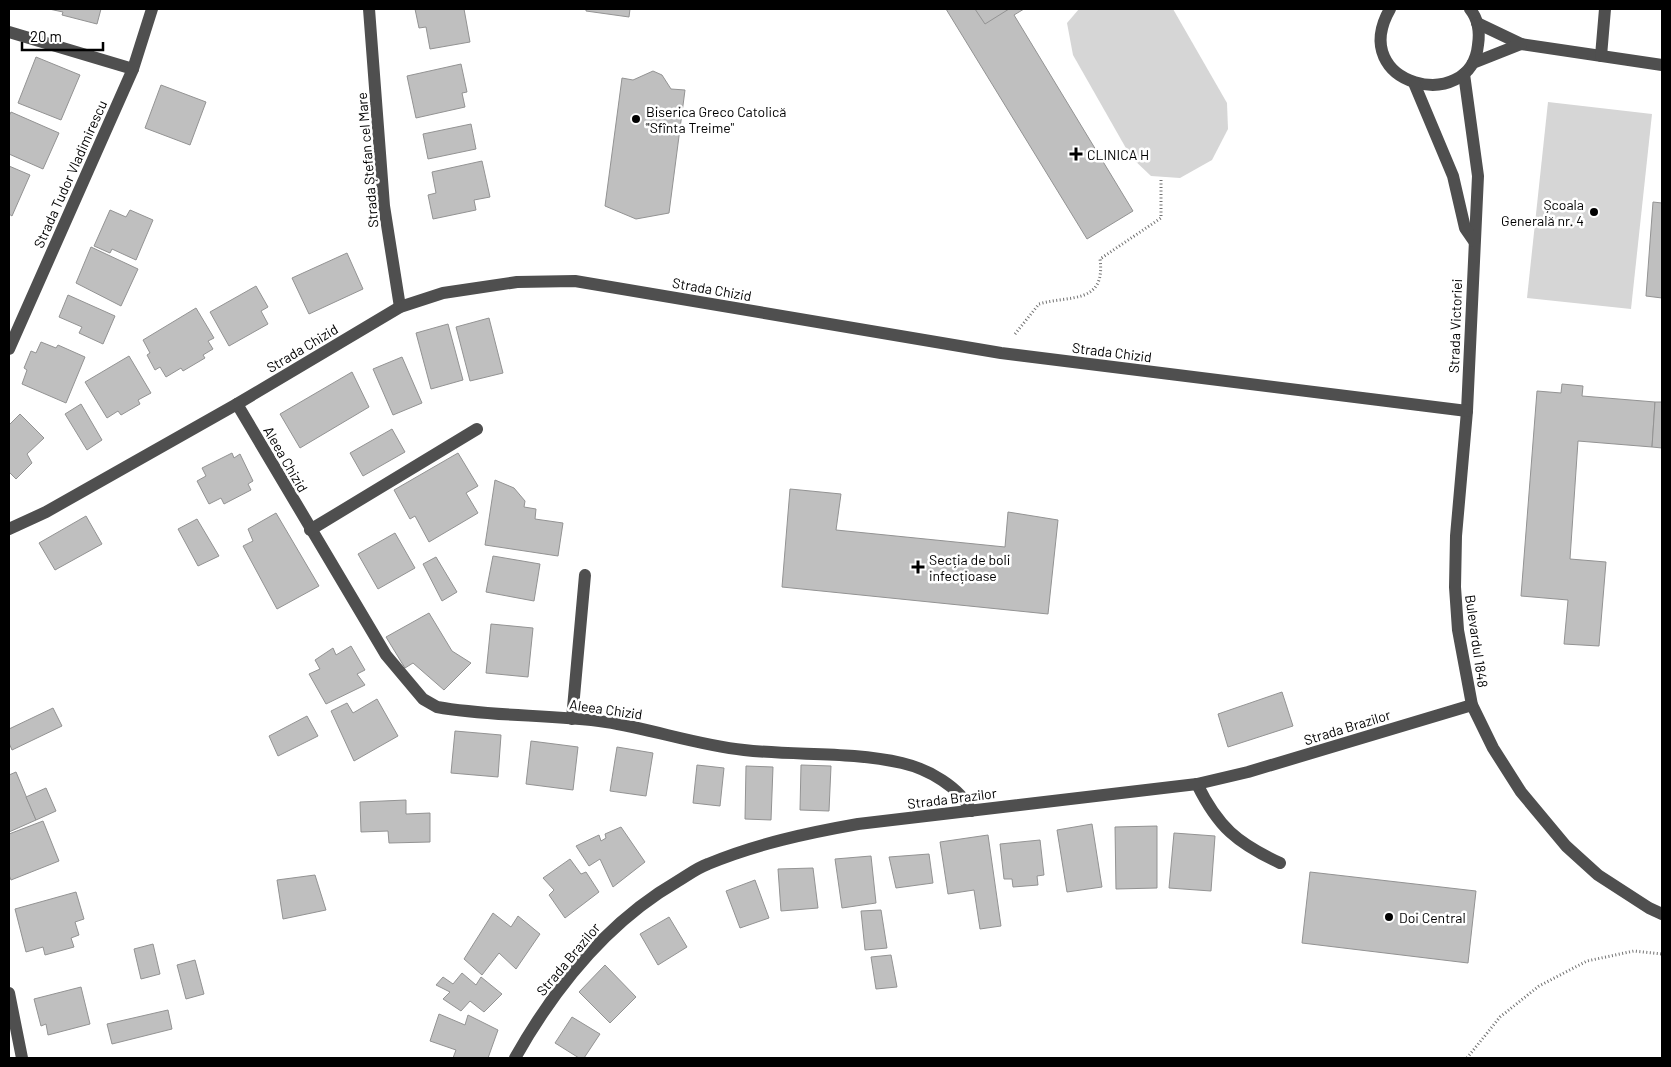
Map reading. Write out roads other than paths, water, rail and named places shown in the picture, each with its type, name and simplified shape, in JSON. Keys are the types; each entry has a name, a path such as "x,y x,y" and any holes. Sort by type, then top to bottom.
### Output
{"street":[{"name":"Strada Tudor Vladimirescu","path":"9,350 133,69 152,9"},
{"name":"Strada Ștefan cel Mare","path":"369,9 384,206 400,307"},
{"path":"1390,9 1384,19 1381,34 1383,50 1389,64 1399,76 1414,83 1431,85 1452,82 1464,74 1472,63 1478,50 1473,13"},
{"path":"1601,56 1605,9"},
{"path":"1473,13 1521,44 1662,65"},
{"path":"9,32 133,69"},
{"path":"1472,63 1521,44"},
{"name":"Strada Victoriei","path":"1464,74 1478,176 1467,411"},
{"name":"Strada Victoriei","path":"1414,83 1453,176 1465,228 1474,241"},
{"name":"Strada Chizid","path":"9,529 46,512 237,404 400,307 442,294 516,282 575,281 1001,353 1467,411"},
{"name":"Aleea Chizid","path":"237,404 310,530 386,655 423,700 436,707 451,710 607,722 744,750 903,763 922,770 958,790 966,800 971,811"},
{"name":"Bulevardul 1848","path":"1467,411 1456,536 1455,587 1458,630 1472,705 1493,748 1522,792 1566,846 1598,875 1649,908 1662,914"},
{"path":"310,530 478,429"},
{"path":"572,719 585,575"},
{"name":"Strada Brazilor","path":"515,1058 556,992 617,924 658,892 706,864 763,844 807,833 858,824 1197,784 1248,772 1472,705"},
{"path":"1197,784 1206,802 1231,834 1249,849 1280,863"},
{"path":"9,992 22,1058"}],"place":[{"name":"Biserica Greco Catolică \"Sfînta Treime\"","path":"636,119"},
{"name":"CLINICA H","path":"1076,154"},
{"name":"Școala Generală nr. 4","path":"1594,212"},
{"name":"Secția de boli infecțioase","path":"918,567"},
{"name":"Doi Central","path":"1389,917"}]}
